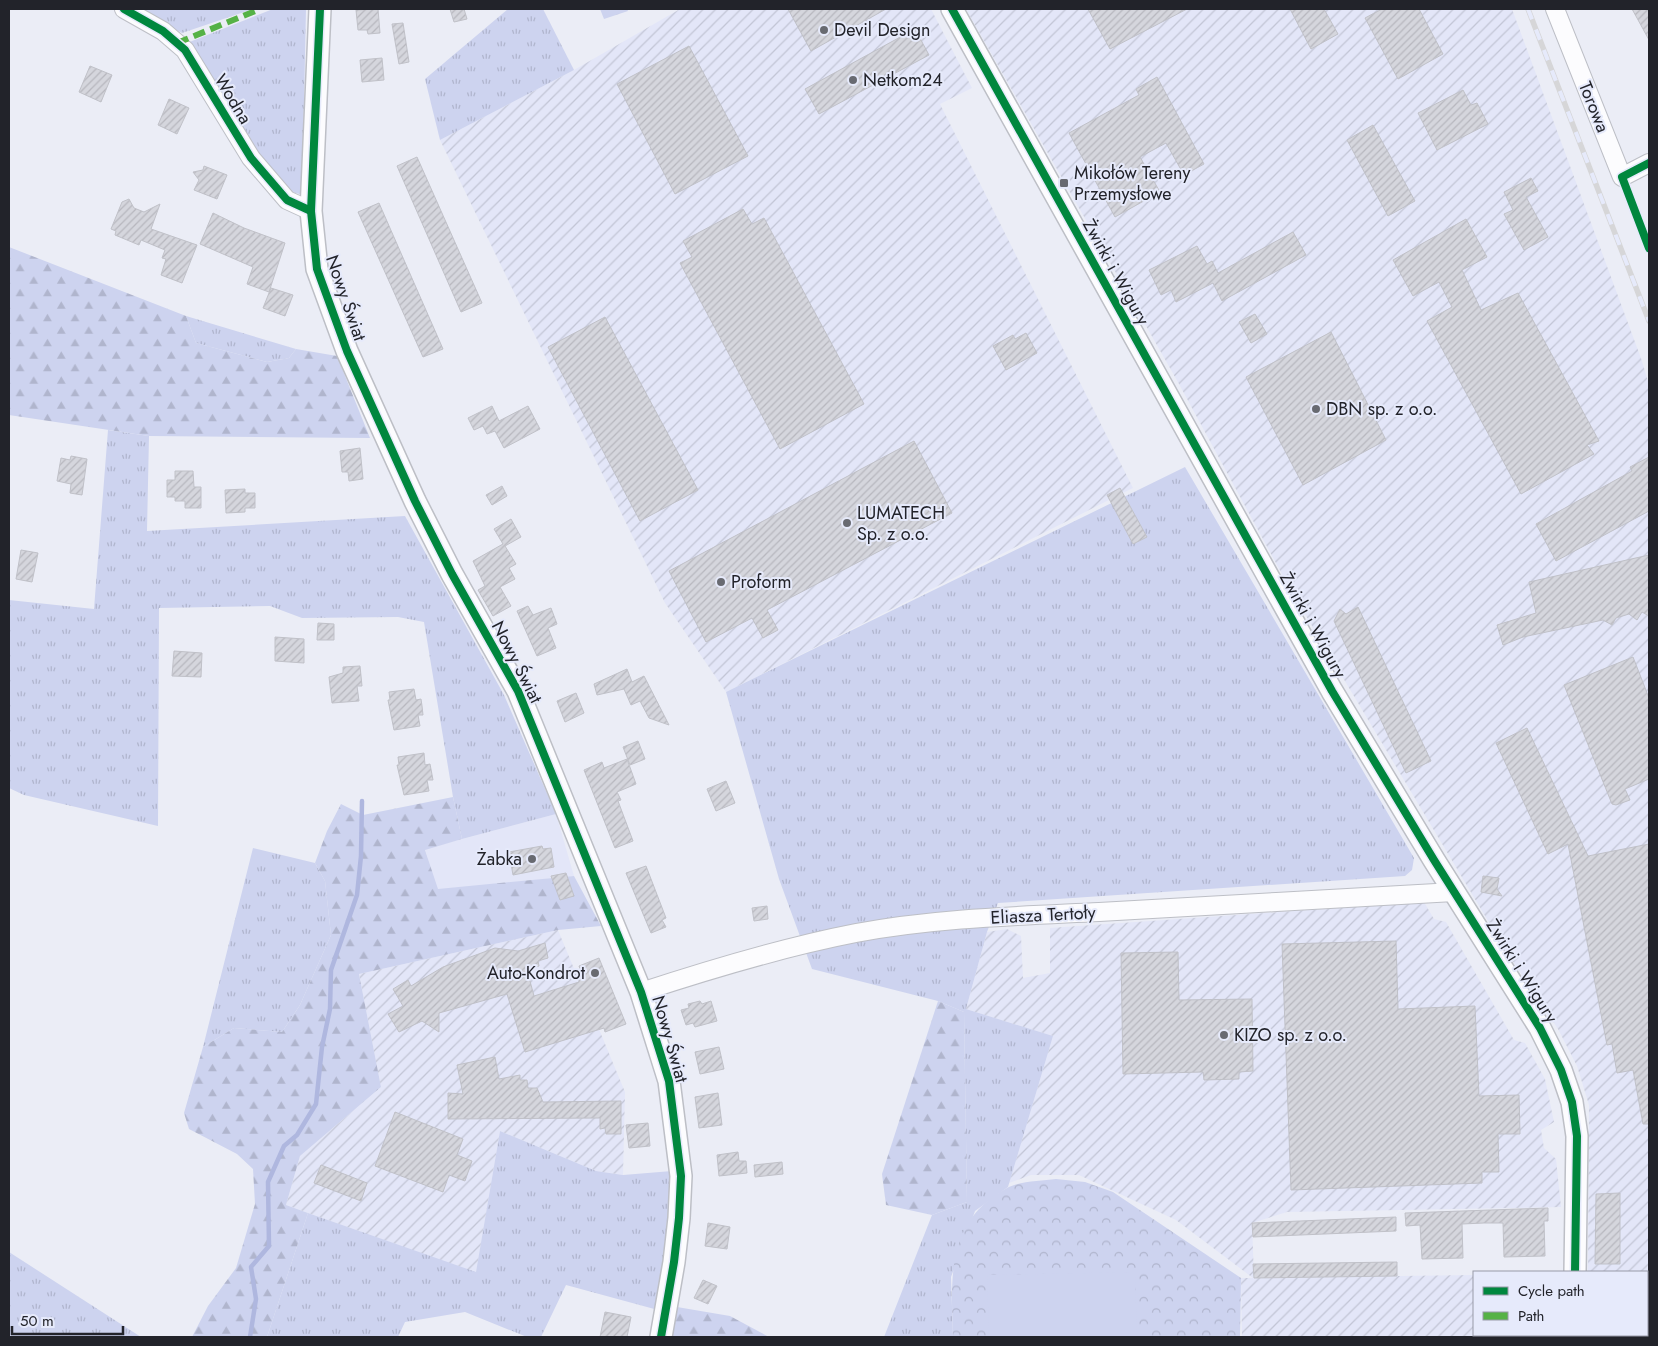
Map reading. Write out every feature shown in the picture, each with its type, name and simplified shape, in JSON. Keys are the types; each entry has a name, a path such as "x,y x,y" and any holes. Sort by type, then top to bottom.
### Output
{"street":[{"name":"Wodna","path":"124,9 164,31 185,50 251,158 287,200 311,212"},
{"name":"Nowy Świat","path":"320,9 311,212 317,269 348,351 414,500 452,574 518,690 641,992 669,1081 681,1176 677,1236 661,1337"},
{"name":"Żwirki i Wigury","path":"952,9 1332,691 1454,892 1540,1028 1562,1070 1572,1102 1577,1136 1576,1271"},
{"name":"Torowa","path":"1555,9 1622,177 1649,163"},
{"name":"Eliasza Tertoły","path":"641,992 754,958 847,935 923,924 1227,903 1454,892"}],"shaded area":[{"path":"680,9 931,9 972,88 940,104 1133,488 726,692 665,603 440,140 574,70"},
{"path":"966,9 1512,9 1642,361 1649,385 1649,1337 1588,1337 1648,1336 1648,1271 1588,1271 1589,1105 1577,1066 1558,1029 1506,951 1290,589 1179,384"},
{"path":"556,814 574,876 437,890 425,849"},
{"path":"1424,902 1434,919 1446,922 1514,1040 1525,1043 1545,1079 1554,1122 1541,1130 1544,1148 1556,1159 1561,1207 1287,1212 1252,1223 1254,1278 1473,1275 1473,1336 1559,1337 1242,1337 1241,1278 1253,1278 1176,1220 1079,1175 1031,1175 1009,1183 1053,1036 966,1009 987,932 1007,929 1021,936 1023,978 1050,973 1050,928"},
{"path":"558,930 625,1092 623,1175 596,1171 500,1131 476,1273 286,1205 300,1156 381,1087 359,974"}],"green space":[{"path":"138,9 253,9 182,33"},
{"path":"273,9 306,9 302,194 287,189 271,175 255,154 222,104 187,43"},
{"path":"508,9 543,9 574,70 440,140 425,79"},
{"path":"600,9 627,9 628,11 604,19"},
{"path":"9,247 186,316 196,343 267,362 289,358 296,349 337,356 370,438 149,436 9,415"},
{"path":"186,316 296,349 289,358 267,362 196,343"},
{"path":"108,430 149,436 147,531 405,516 504,695 556,814 462,839 453,797 424,622 398,617 302,618 270,606 159,608 158,826 24,795 9,788 9,600 94,609"},
{"path":"1185,467 1414,858 1412,870 1405,876 998,903 987,932 966,1009 1053,1036 1008,1187 975,1211 951,1277 953,1337 884,1337 932,1215 967,1202 964,1012 938,1001 812,969 779,879 726,692"},
{"path":"453,797 462,839 425,850 438,889 574,876 601,926 558,930 359,974 381,1087 300,1156 286,1205 308,1213 267,1337 192,1337 208,1306 236,1268 255,1204 253,1169 237,1154 189,1129 184,1113 203,1047 234,1028 282,1032 300,1005 331,935 325,881 315,863 327,831 341,804 363,815"},
{"path":"253,848 315,863 325,881 331,935 300,1005 282,1032 234,1028 203,1047"},
{"path":"938,1001 964,1012 967,1202 932,1215 886,1205 882,1174"},
{"path":"500,1131 596,1171 623,1175 672,1171 658,1310 566,1285 541,1337 527,1337 465,1312 405,1322 398,1337 267,1337 308,1213 476,1272"},
{"path":"1056,1179 1085,1182 1113,1192 1241,1278 1240,1337 953,1337 952,1293 956,1252 963,1234 973,1217 987,1201 1007,1188 1024,1183"},
{"path":"9,1252 141,1337 9,1337"},
{"path":"1135,1272 1137,1337 989,1337 987,1275"},
{"path":"677,1307 730,1316 769,1337 671,1337"}],"building":[{"path":"378,9 380,33 368,34 367,30 358,30 356,10"},
{"path":"450,9 464,9 467,19 454,22"},
{"name":"Devil Design","path":"788,9 886,9 811,51"},
{"path":"1088,9 1187,9 1110,49"},
{"path":"1290,9 1324,9 1338,34 1311,49"},
{"path":"1382,9 1419,9 1443,54 1398,79 1365,18"},
{"path":"1632,9 1649,9 1649,40 1637,18"},
{"path":"403,23 409,62 399,64 392,24"},
{"path":"915,29 929,55 819,114 805,89"},
{"path":"689,46 748,156 675,194 617,84"},
{"path":"382,58 384,80 362,82 360,60"},
{"path":"90,66 112,75 101,102 79,92"},
{"path":"1157,77 1204,164 1184,175 1166,143 1140,157 1160,192 1115,217 1069,133 1139,95 1136,89"},
{"path":"1463,90 1471,105 1477,103 1488,124 1437,150 1418,113"},
{"path":"169,99 189,108 177,134 158,125"},
{"path":"1373,125 1415,201 1388,216 1347,140"},
{"path":"417,157 482,303 461,312 397,166"},
{"path":"204,166 227,175 217,199 194,190 199,180 193,172 203,170"},
{"path":"1531,178 1538,191 1526,197 1548,237 1524,250 1504,214 1513,210 1504,192"},
{"path":"129,199 134,208 144,212 160,204 151,229 197,245 182,283 161,275 166,259 162,258 165,250 141,240 139,245 115,235 116,231 111,229 122,202"},
{"path":"379,203 443,349 423,357 358,212"},
{"path":"743,209 752,224 764,218 864,404 780,449 680,263 692,257 683,241"},
{"path":"213,213 244,228 285,243 269,292 247,284 253,267 200,244"},
{"path":"1466,219 1487,257 1462,270 1481,310 1518,293 1599,441 1587,445 1594,454 1521,494 1427,321 1452,307 1439,282 1413,296 1393,260"},
{"path":"1293,232 1306,255 1222,301 1213,283 1176,302 1171,290 1161,295 1149,270 1197,246 1207,264 1212,261 1218,273"},
{"path":"271,288 293,295 285,316 263,308"},
{"path":"1255,314 1267,334 1251,343 1239,322"},
{"path":"605,317 698,490 640,521 548,347"},
{"name":"DBN sp. z o.o.","path":"1331,332 1386,440 1303,485 1246,377"},
{"path":"1026,333 1037,353 1006,370 993,346 1013,335 1015,339"},
{"path":"492,406 499,421 528,406 540,429 504,448 495,431 487,434 483,426 474,430 468,418"},
{"name":"LUMATECH Sp. z o.o.","path":"914,441 952,513 767,610 778,630 763,638 752,618 706,642 669,571"},
{"path":"360,448 363,479 349,481 348,472 342,472 340,451"},
{"path":"71,456 87,459 82,495 70,493 71,484 57,481 61,458 70,460"},
{"path":"1649,457 1649,511 1556,561 1536,524 1632,471 1630,467"},
{"path":"175,471 193,471 194,487 201,487 201,508 185,508 185,501 175,501 175,497 167,497 167,480 175,480"},
{"path":"502,486 507,496 492,505 486,495"},
{"path":"1120,488 1147,537 1133,544 1107,495"},
{"path":"245,489 245,493 255,493 255,508 245,508 245,512 226,513 225,490"},
{"path":"511,519 521,537 505,546 516,564 509,568 515,579 500,587 511,606 493,616 478,590 485,586 473,561 503,544 494,529"},
{"path":"21,550 38,553 32,582 16,579"},
{"path":"1649,555 1649,616 1642,612 1637,620 1629,614 1616,618 1612,625 1603,620 1523,637 1503,645 1497,625 1536,613 1529,582"},
{"path":"528,606 533,615 551,608 557,624 548,628 556,648 537,656 517,611"},
{"path":"1358,607 1431,761 1406,773 1334,621 1340,609 1346,614"},
{"path":"318,623 334,624 334,640 317,640"},
{"path":"275,637 304,639 304,663 275,661"},
{"path":"174,651 202,653 201,677 172,676"},
{"path":"1633,657 1649,698 1649,779 1625,789 1630,800 1616,805 1612,804 1564,685"},
{"path":"360,666 362,686 357,686 359,701 332,703 329,677 343,673 343,667"},
{"path":"627,669 632,682 644,676 669,725 649,718 640,701 631,705 624,689 597,695 594,684"},
{"path":"414,689 416,700 421,699 423,715 418,715 420,726 394,730 388,700 390,700 389,692"},
{"path":"576,693 584,713 565,722 557,701"},
{"path":"1527,728 1588,856 1649,844 1649,1124 1643,1124 1633,1070 1617,1073 1612,1044 1607,1045 1568,844 1548,854 1496,743"},
{"path":"638,741 645,759 630,765 623,747"},
{"path":"424,753 425,765 430,764 433,780 427,780 429,791 404,795 397,765 399,765 398,757"},
{"path":"627,759 636,784 617,792 621,800 618,801 633,841 615,848 584,770 602,762 604,768"},
{"path":"726,781 735,803 716,811 707,789"},
{"path":"542,846 543,849 551,848 554,867 513,875 509,852"},
{"path":"646,866 666,918 662,920 666,927 651,933 626,873"},
{"path":"566,873 574,896 560,900 551,876"},
{"path":"1483,876 1499,878 1497,889 1502,896 1481,892"},
{"path":"767,906 768,919 754,921 752,908"},
{"path":"1396,941 1398,1009 1475,1006 1479,1096 1519,1095 1520,1134 1498,1134 1499,1172 1482,1172 1482,1183 1291,1190 1282,944"},
{"path":"545,943 548,958 538,961 539,966 527,970 534,996 579,982 577,977 582,975 579,966 599,958 626,1024 605,1032 604,1028 525,1052 507,994 439,1013 439,1032 422,1021 399,1032 388,1014 403,1006 393,989 408,980 411,986 443,967 495,948 518,951"},
{"path":"1178,952 1179,1000 1252,999 1253,1071 1239,1072 1239,1079 1204,1080 1203,1072 1123,1074 1121,953"},
{"path":"700,1001 702,1004 711,1001 717,1021 695,1027 693,1023 686,1025 681,1010 689,1008 688,1004"},
{"path":"719,1047 724,1069 700,1074 695,1052"},
{"path":"495,1057 499,1079 520,1075 520,1080 527,1080 528,1088 537,1088 543,1102 621,1101 621,1134 606,1134 605,1128 600,1129 600,1118 448,1119 448,1093 463,1094 457,1065"},
{"path":"718,1093 722,1125 699,1128 695,1097"},
{"path":"395,1112 463,1139 457,1155 472,1161 465,1181 449,1175 443,1192 375,1166"},
{"path":"648,1123 650,1146 629,1148 626,1125"},
{"path":"738,1152 739,1161 746,1161 747,1173 719,1176 717,1155"},
{"path":"782,1162 783,1174 755,1177 754,1165"},
{"path":"321,1165 367,1183 361,1201 314,1183"},
{"path":"1620,1193 1620,1264 1595,1264 1596,1194"},
{"path":"1548,1208 1548,1221 1544,1221 1545,1256 1504,1257 1503,1223 1484,1223 1462,1224 1463,1258 1422,1259 1420,1225 1406,1226 1405,1213"},
{"path":"1396,1217 1396,1231 1253,1237 1252,1223"},
{"path":"708,1223 730,1227 727,1249 705,1246"},
{"path":"1397,1262 1397,1276 1254,1278 1253,1264"},
{"path":"703,1280 717,1286 708,1304 694,1298"},
{"path":"605,1312 631,1317 627,1337 600,1337"}],"waterway":[{"path":"250,1337 256,1299 251,1267 269,1246 268,1182 284,1146 297,1135 316,1104 322,1047 330,1009 331,970 357,895 361,856 362,801"}],"railway":[{"path":"1528,9 1649,321"}],"marked path":[{"path":"177,43 260,9"}],"cycle path":[{"path":"124,9 163,31 185,50 251,158 287,200 311,211"},
{"path":"320,9 311,211 317,269 347,351 415,501 452,574 518,691 641,992 669,1081 681,1176 674,1262 661,1337"},
{"path":"952,9 1332,691 1434,860 1540,1028 1561,1070 1572,1102 1577,1136 1575,1271"},
{"path":"1649,163 1622,177 1649,248"}],"place":[{"name":"Devil Design","path":"824,30"},
{"name":"Netkom24","path":"853,80"},
{"name":"Mikołów Tereny Przemysłowe","path":"1064,183"},
{"name":"DBN sp. z o.o.","path":"1316,409"},
{"name":"LUMATECH Sp. z o.o.","path":"847,523"},
{"name":"Proform","path":"721,582"},
{"name":"Żabka","path":"532,859"},
{"name":"Auto-Kondrot","path":"595,973"},
{"name":"KIZO sp. z o.o.","path":"1224,1035"}]}
